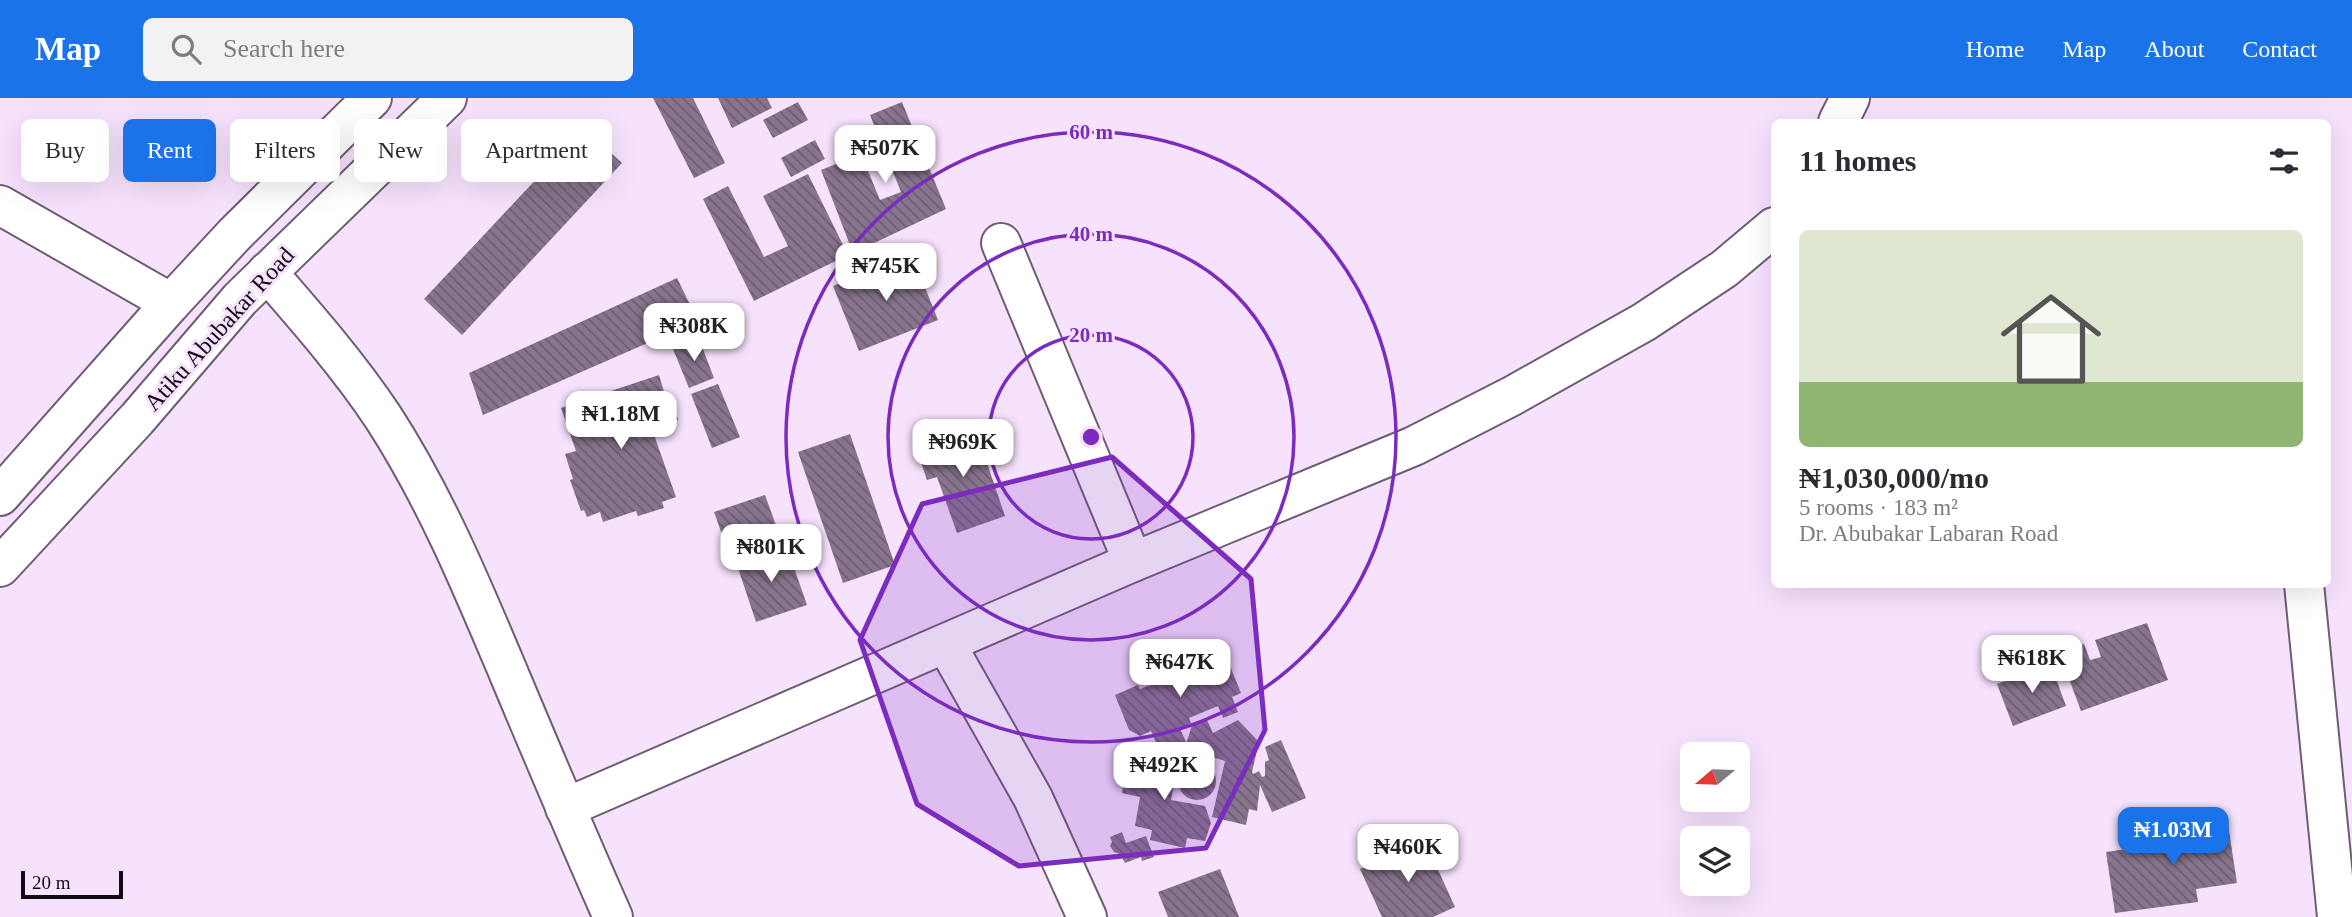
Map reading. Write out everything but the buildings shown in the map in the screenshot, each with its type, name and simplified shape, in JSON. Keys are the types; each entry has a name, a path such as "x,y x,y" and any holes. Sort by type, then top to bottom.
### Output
{"street":[{"path":"0,496 234,235 372,98"},
{"name":"Atiku Abubakar Road","path":"0,568 137,419 240,299 447,98"},
{"path":"1840,119 1850,98"},
{"path":"0,205 171,303"},
{"path":"565,808 1133,562 1414,446 1512,396 1644,322 1724,269 1771,230"},
{"path":"1001,243 1133,562"},
{"path":"267,272 352,374 382,417 422,484 470,581 613,917"},
{"path":"2304,588 2337,917"},
{"path":"946,644 1033,798 1087,917"}],"highlighted area":[{"path":"1112,457 1251,579 1265,730 1206,848 1019,866 917,804 860,640 922,504"}]}
